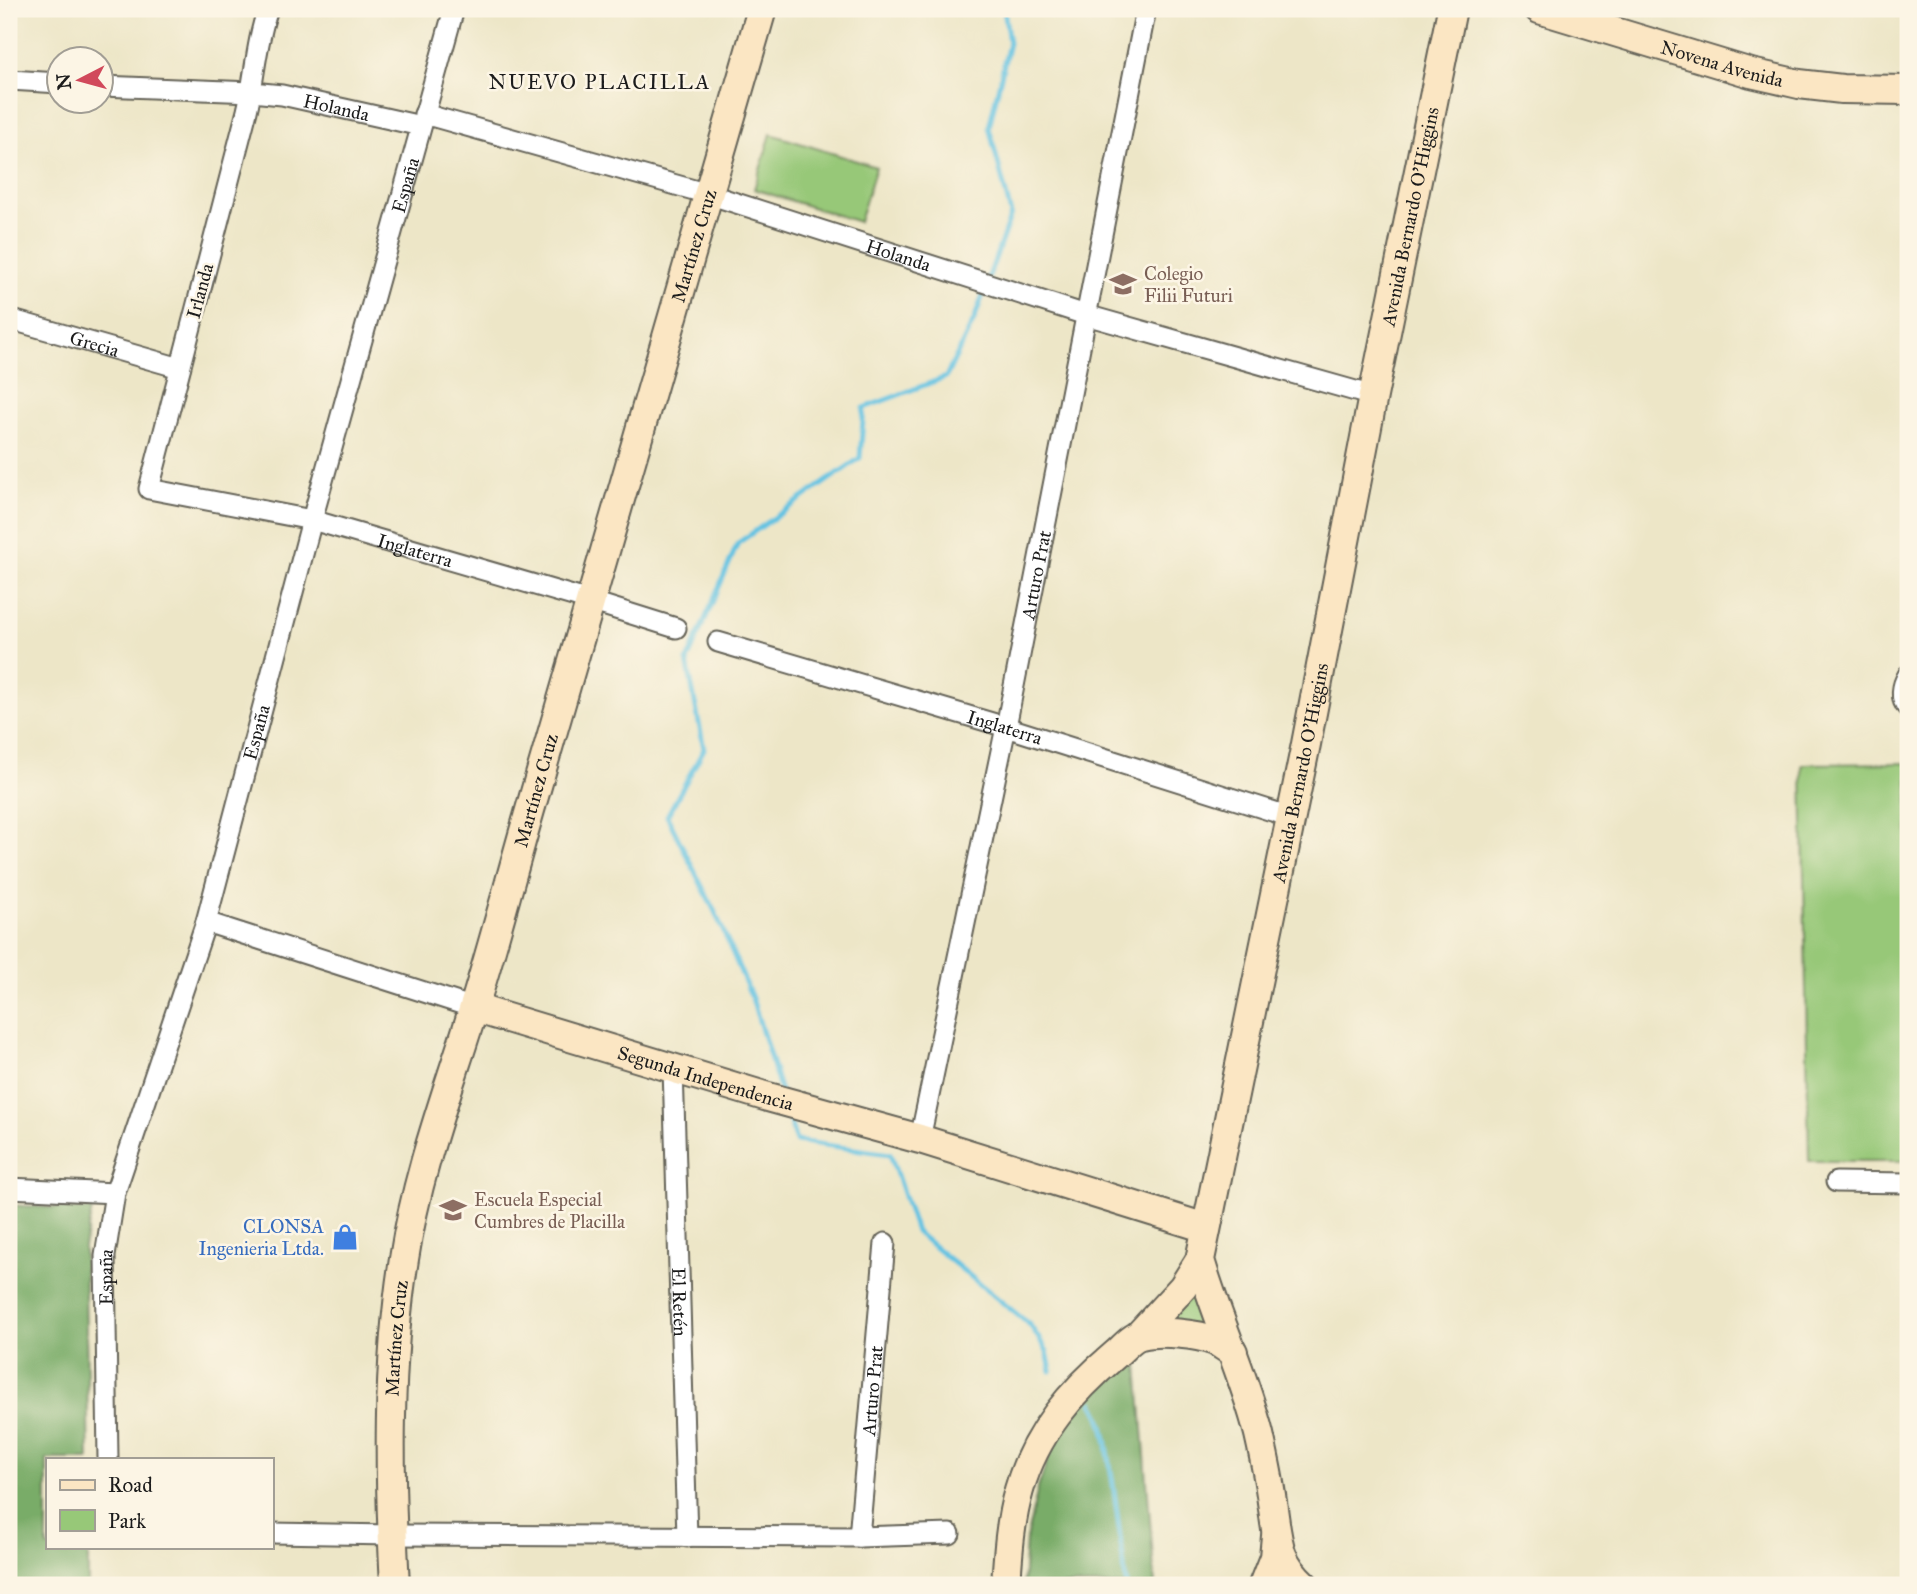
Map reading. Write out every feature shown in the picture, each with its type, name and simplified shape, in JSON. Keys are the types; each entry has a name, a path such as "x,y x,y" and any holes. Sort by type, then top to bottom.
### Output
{"street":[{"name":"Irlanda","path":"149,489 252,92 259,32 268,9"},
{"name":"España","path":"108,1458 104,1256 115,1193 206,922 312,520 454,9"},
{"name":"Martínez Cruz","path":"395,1585 391,1396 394,1337 404,1255 427,1153 474,1007 762,9"},
{"name":"Arturo Prat","path":"920,1139 1006,727 1146,9"},
{"name":"Avenida Bernardo O'Higgins","path":"1304,1585 1283,1558 1259,1434 1247,1391 1216,1312 1200,1261 1452,9"},
{"name":"Novena Avenida","path":"1539,9 1751,73 1787,81 1842,89 1908,90"},
{"path":"9,80 46,82"},
{"name":"Holanda","path":"116,87 282,95 423,120 708,194 1086,315 1373,396"},
{"name":"Grecia","path":"9,319 180,368"},
{"name":"Inglaterra","path":"149,489 312,520 676,628"},
{"name":"Inglaterra","path":"718,642 1006,727 1291,817"},
{"path":"1908,675 1902,687 1904,704 1908,708"},
{"name":"Segunda Independencia","path":"206,922 673,1068 920,1139 1206,1228"},
{"name":"El Retén","path":"673,1068 687,1537"},
{"path":"1836,1182 1908,1183"},
{"path":"9,1188 115,1193"},
{"name":"Arturo Prat","path":"859,1537 885,1243"},
{"path":"1006,1585 1013,1514 1023,1478 1037,1444 1073,1394 1139,1335 1183,1287 1200,1261"},
{"path":"1139,1335 1196,1336 1215,1341 1233,1352"},
{"name":"Avenida Bernardo O'Higgins","path":"1263,1585 1274,1558 1276,1530"},
{"path":"273,1533 687,1537 950,1534"}],"green space":[{"path":"771,134 876,167 859,222 754,189"},
{"path":"1908,763 1908,1161 1809,1161 1802,764"},
{"path":"9,1205 92,1210 84,1247 89,1458 46,1458 46,1548 88,1548 88,1585 9,1585"},
{"path":"1197,1284 1213,1331 1169,1320"},
{"path":"1138,1364 1155,1585 1023,1585 1026,1539 1038,1488 1053,1444 1072,1414 1108,1377"}],"waterway":[{"path":"988,279 1011,214 989,127 1009,43 1004,9"},
{"path":"781,1092 752,998 716,914 667,816 704,749 687,661 738,543 860,458 864,408 946,377 974,320 985,289"},
{"path":"787,1112 796,1141 890,1154 916,1232 1030,1325 1047,1351 1051,1371"},
{"path":"1093,1403 1105,1436 1126,1583"}],"place":[{"name":"Colegio Filii Futuri","path":"1123,284"},
{"name":"Escuela Especial Cumbres de Placilla","path":"453,1210"},
{"name":"CLONSA Ingenieria Ltda.","path":"345,1237"}],"district":[{"name":"NUEVO PLACILLA","path":"600,82"}]}
